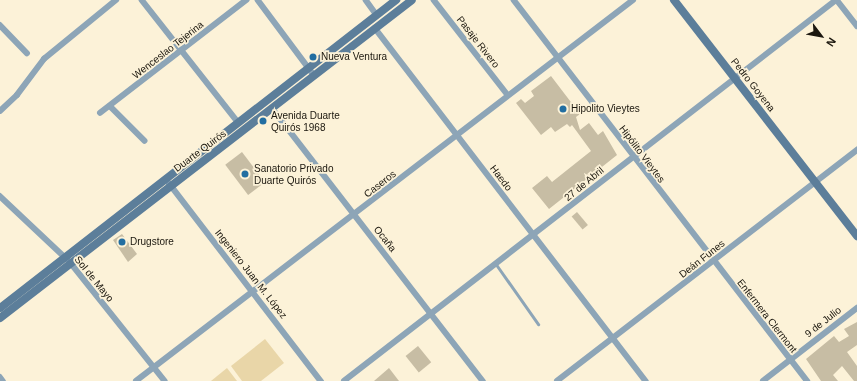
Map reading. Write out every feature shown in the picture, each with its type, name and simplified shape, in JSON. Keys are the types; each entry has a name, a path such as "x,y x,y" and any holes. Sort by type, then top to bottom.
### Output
{"main road":[{"name":"Duarte Quirós","path":"0,318 166,178 396,0"},
{"name":"Duarte Quirós","path":"0,308 171,185 412,0"},
{"name":"Pedro Goyena","path":"674,0 857,236"}],"street":[{"path":"0,111 17,95 44,59 116,0"},
{"path":"142,0 238,122"},
{"name":"Wenceslao Tejerina","path":"100,113 246,0"},
{"path":"258,0 314,75"},
{"path":"366,0 377,15"},
{"name":"Pasaje Rivero","path":"434,0 508,95"},
{"name":"Hipólito Vieytes","path":"514,0 713,262"},
{"name":"Caseros","path":"136,381 254,293 508,95 633,0"},
{"path":"836,0 857,26"},
{"name":"27 de Abril","path":"344,381 495,263 534,236 632,157 836,0"},
{"path":"0,26 27,53"},
{"name":"Haedo","path":"375,28 646,381"},
{"path":"110,106 145,140"},
{"name":"Ocaña","path":"272,108 483,381"},
{"name":"Deán Funes","path":"557,381 857,150"},
{"name":"Ingeniero Juan M. López","path":"166,178 321,381"},
{"name":"Sol de Mayo","path":"0,196 67,260 165,381"},
{"name":"Enfermera Clermont","path":"713,262 807,381"},
{"name":"9 de Julio","path":"763,381 857,308"},
{"path":"0,377 3,381"}],"lane":[{"path":"495,263 538,324"}],"shaded area":[{"path":"265,339 284,363 261,381 242,381 231,366"},
{"path":"227,368 237,381 211,381"}],"building":[{"path":"551,76 580,114 576,117 580,130 589,123 598,135 603,131 617,155 549,209 532,188 547,176 552,182 591,151 572,125 570,127 567,124 555,132 551,127 541,135 516,103 521,99 525,103 534,96 531,91"},
{"name":"Sanatorio Privado Duarte Quirós","path":"242,152 265,182 248,195 225,165"},
{"path":"577,212 588,225 583,230 572,216"},
{"path":"122,234 137,254 128,262 113,240"},
{"path":"857,322 857,345 847,352 857,366 857,381 854,381 842,366 833,375 838,381 821,381 806,359 834,336 839,342 849,336 844,329"},
{"path":"418,346 431,362 419,372 406,356"},
{"path":"389,368 399,381 374,381"}],"place":[{"name":"Nueva Ventura","path":"313,57"},
{"name":"Hipolito Vieytes","path":"563,109"},
{"name":"Avenida Duarte Quirós 1968","path":"263,121"},
{"name":"Sanatorio Privado Duarte Quirós","path":"245,174"},
{"name":"Drugstore","path":"122,242"}]}
